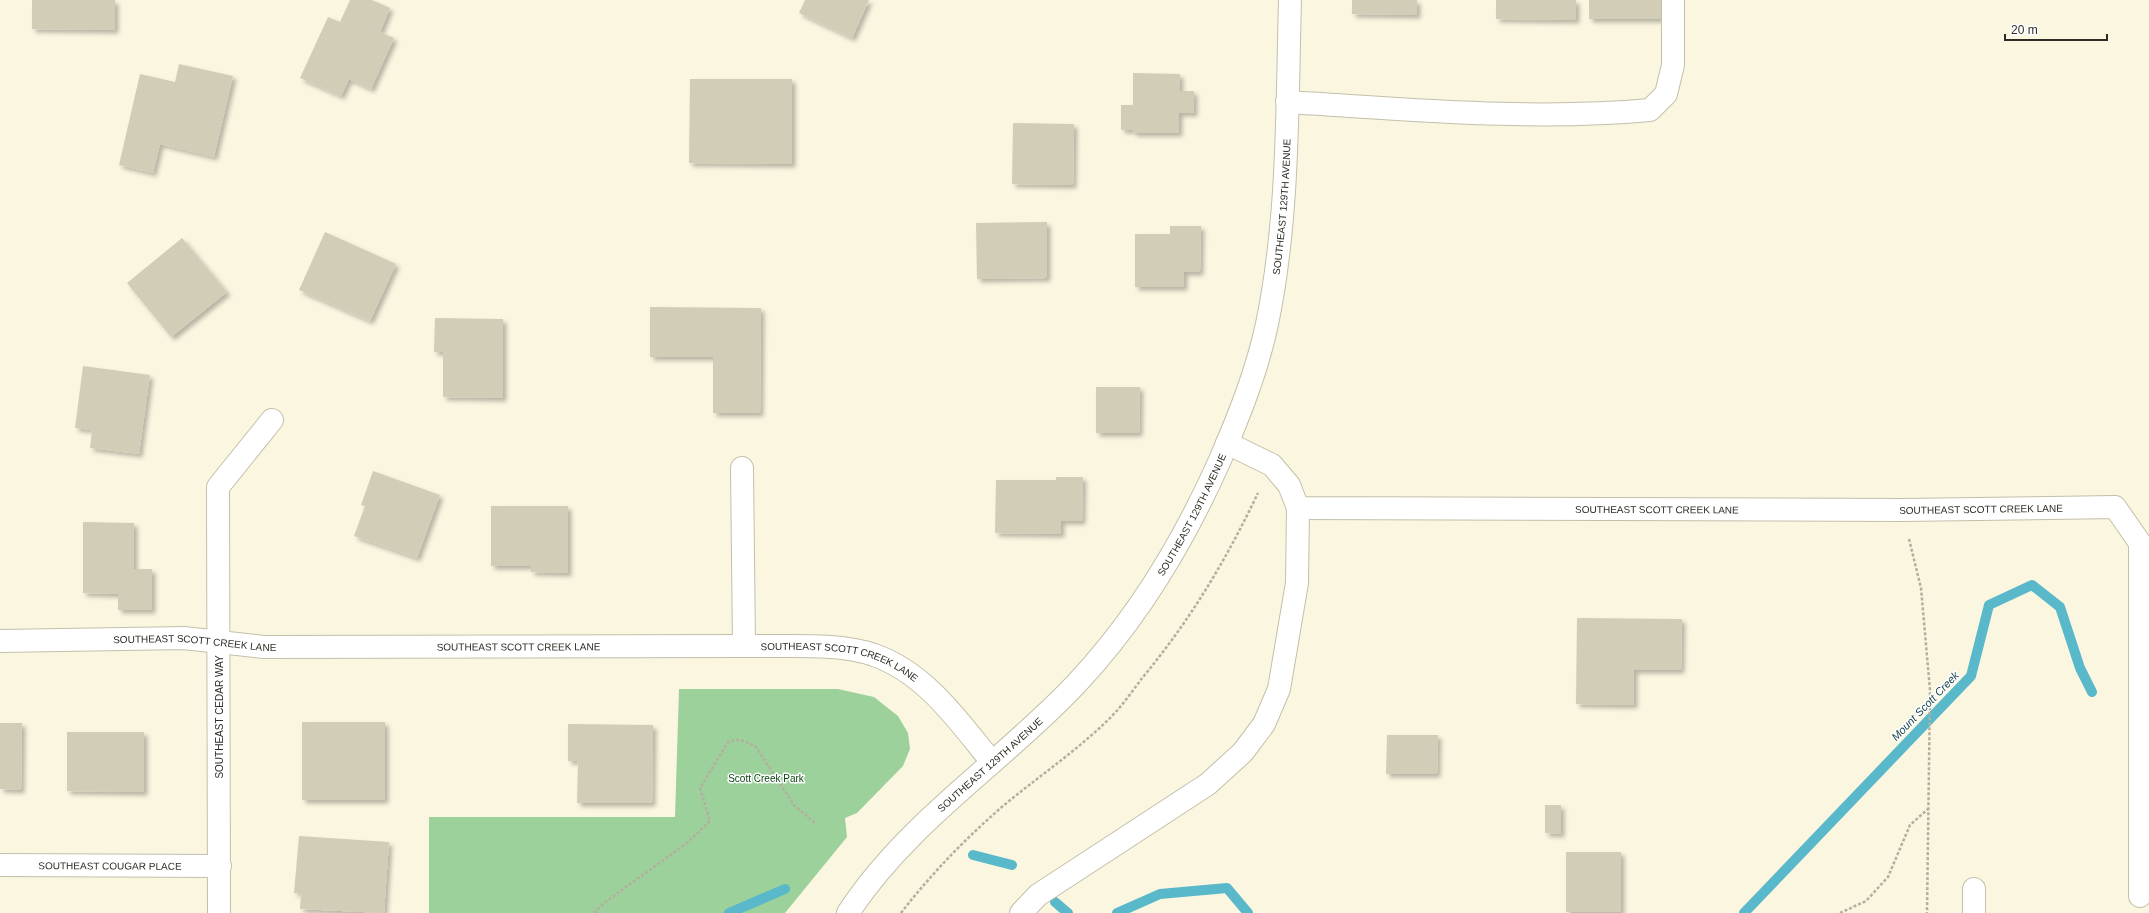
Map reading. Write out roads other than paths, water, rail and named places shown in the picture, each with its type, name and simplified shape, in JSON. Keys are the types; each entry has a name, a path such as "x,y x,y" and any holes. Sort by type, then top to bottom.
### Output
{"street":[{"name":"SOUTHEAST 129TH AVENUE","path":"848,913 891,858 936,813 1040,721 1097,662 1153,587 1189,527 1228,443 1256,366 1268,318 1279,238 1287,102 1290,0"},
{"path":"1287,102 1446,112 1608,114 1650,110 1666,94 1673,65 1673,0"},
{"name":"SOUTHEAST CEDAR WAY","path":"219,913 218,487 272,420"},
{"path":"1021,913 1038,895 1208,784 1243,752 1264,724 1278,689 1297,583 1298,508 1289,485 1272,465 1228,443"},
{"path":"742,468 744,646"},
{"name":"SOUTHEAST SCOTT CREEK LANE","path":"1298,508 1902,510 2115,507 2140,542 2140,896"},
{"name":"SOUTHEAST SCOTT CREEK LANE","path":"0,641 184,638 264,647 744,646 814,647 851,650 873,654 894,663 933,693 992,762"},
{"name":"SOUTHEAST COUGAR PLACE","path":"0,865 220,866"},
{"path":"1974,889 1974,913"}],"waterway":[{"name":"Mount Scott Creek","path":"1744,913 1971,676 1989,605 2032,585 2060,607 2080,668 2092,692"},
{"name":"Mount Scott Creek","path":"973,855 1012,865"},
{"name":"Mount Scott Creek","path":"1117,913 1160,894 1227,888 1248,913"},
{"name":"Mount Scott Creek","path":"729,913 785,889"},
{"name":"Mount Scott Creek","path":"1055,902 1068,913"}],"park label":[{"name":"Scott Creek Park","path":"766,778"}]}
